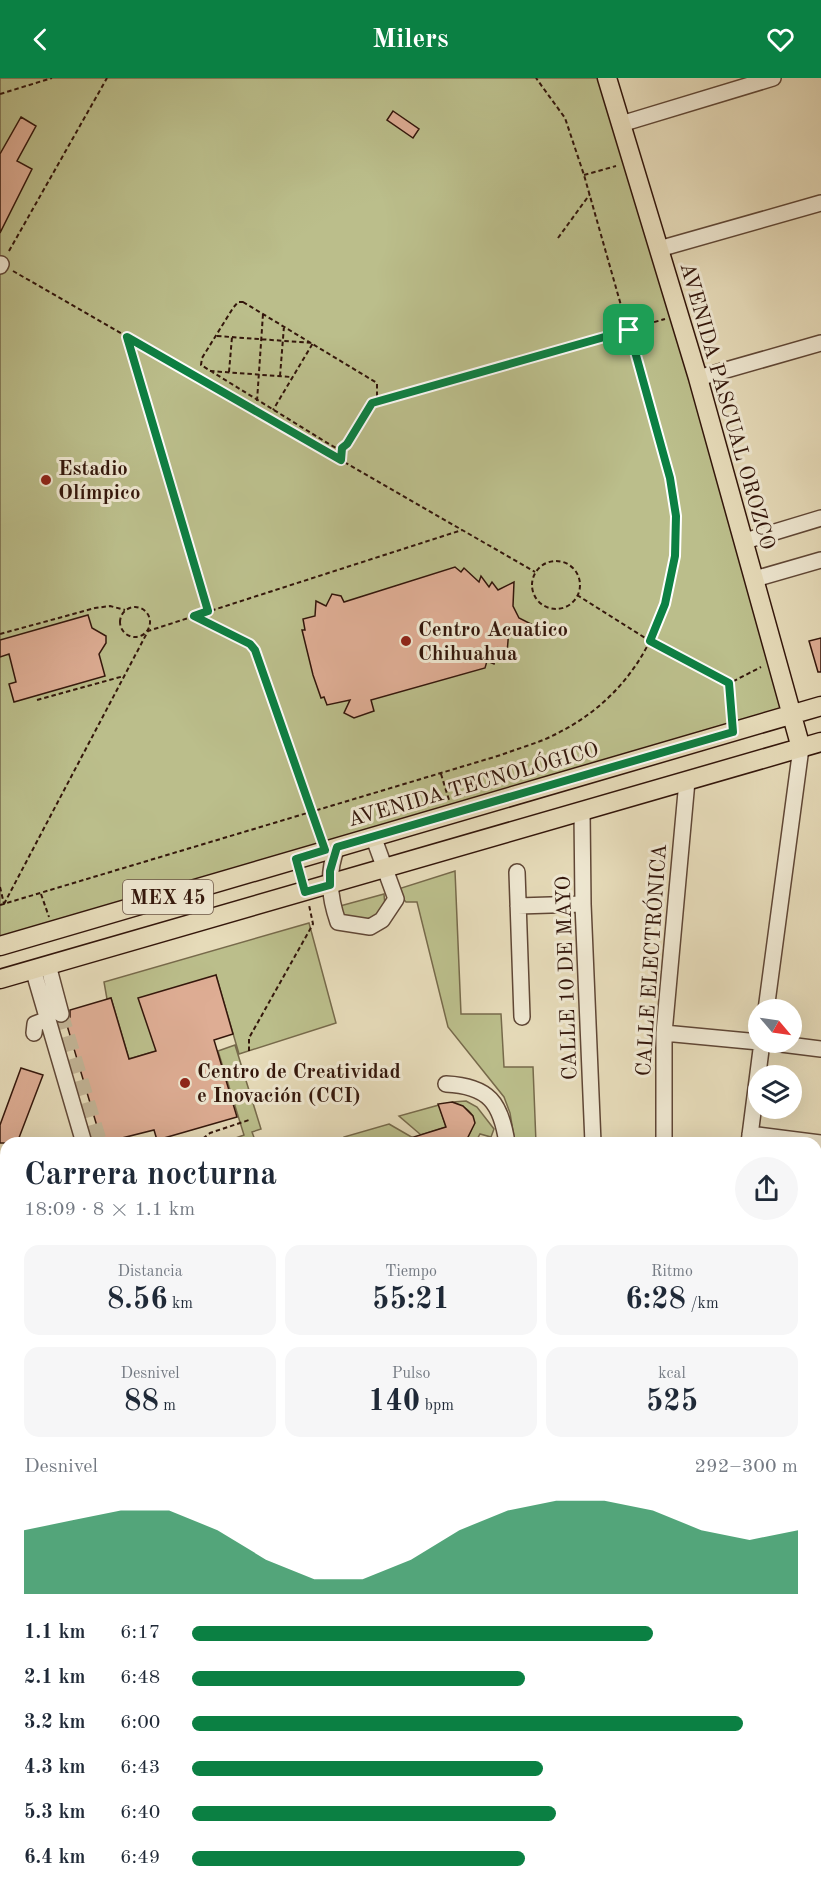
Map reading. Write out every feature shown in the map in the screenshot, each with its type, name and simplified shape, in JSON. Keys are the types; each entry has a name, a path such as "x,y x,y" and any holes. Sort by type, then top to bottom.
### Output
{"main road":[{"name":"AVENIDA PASCUAL OROZCO","path":"607,78 698,378 801,748"},
{"name":"AVENIDA TECNOLÓGICO","path":"0,946 821,706"},
{"name":"MEX 45","path":"0,979 821,742"}],"street":[{"path":"621,124 773,78"},
{"path":"659,249 821,203"},
{"path":"698,378 821,343"},
{"path":"745,542 821,518"},
{"path":"755,579 821,560"},
{"path":"767,999 801,748"},
{"name":"CALLE ELECTRÓNICA","path":"664,1137 664,1034 687,781"},
{"name":"CALLE 10 DE MAYO","path":"582,811 583,904 593,1137"},
{"path":"331,848 330,885 333,908 338,922 370,927 382,920 396,899 373,836"},
{"path":"516,872 522,1017"},
{"path":"518,906 583,904"},
{"path":"40,967 83,1137"},
{"path":"34,1033 35,1024 54,1016"},
{"path":"664,1034 748,1041"},
{"path":"802,1047 821,1049"},
{"path":"749,1137 761,1053"},
{"path":"446,1084 465,1085 489,1097 502,1118 506,1137"}],"path":[{"path":"0,94 52,78"},
{"path":"107,78 1,265 535,572"},
{"path":"1,904 41,894 501,755 556,734 588,714 624,682 650,641 665,604 675,556 676,516 670,478 584,175 565,118 536,78"},
{"path":"584,175 633,161"},
{"path":"558,238 590,194"},
{"path":"341,460 342,448 347,444 372,403 379,387 375,380 263,314 238,302 201,361 201,365 329,444 342,448"},
{"path":"257,401 263,314"},
{"path":"372,403 679,315"},
{"path":"279,376 284,326"},
{"path":"217,336 313,343"},
{"path":"127,337 208,611"},
{"path":"229,372 232,337"},
{"path":"273,410 313,343"},
{"path":"207,370 292,378"},
{"path":"125,610 120,620 125,634 140,637 148,631 208,611 462,530"},
{"path":"556,561 571,566 579,580 578,596 567,607 551,609 544,606 533,595 535,572 548,562 556,561"},
{"path":"578,596 650,641 729,683"},
{"path":"0,634 110,606 125,610 139,606 147,612 151,621 148,631 1,904"},
{"path":"194,616 250,644 255,650 312,813 331,848"},
{"path":"729,683 777,659"},
{"path":"37,700 124,676"},
{"path":"729,683 733,732"},
{"path":"441,774 453,813"},
{"path":"0,887 1,904"},
{"path":"249,1051 249,1038 313,924 305,892"},
{"path":"41,894 53,931"},
{"path":"205,1137 210,1133 249,1120"}],"green space":[{"path":"0,78 607,78 792,714 0,946"},
{"path":"455,871 461,1014 501,1014 504,1067 533,1067 536,1137 514,1137 510,1113 504,1097 448,1027 417,902 406,902 395,890"},
{"path":"384,894 385,906 371,923 344,916 340,906"},
{"path":"309,923 336,1023 239,1054 216,975 156,1051 129,1059 111,998 107,999 104,982"},
{"path":"235,1045 261,1129 252,1132 254,1137 238,1137 244,1135 218,1051"},
{"path":"466,1101 477,1107 494,1129 491,1137 480,1134 478,1137 468,1137 472,1129 473,1118 467,1110 452,1102"},
{"path":"439,1105 446,1127 421,1135 399,1116"},
{"path":"389,1124 412,1137 344,1137"}],"building":[{"path":"393,111 419,129 413,138 387,120"},
{"path":"21,117 36,126 17,161 32,169 0,233 0,154"},
{"name":"Centro Acuatico Chihuahua","path":"455,567 461,572 464,568 479,582 481,576 489,587 492,582 498,590 514,582 513,606 519,618 531,624 509,629 507,653 498,648 494,664 487,661 485,668 371,700 374,711 354,718 344,713 350,700 327,705 324,697 321,698 313,675 302,630 305,630 303,619 315,616 316,601 326,606 332,594 341,596 344,602"},
{"path":"88,615 92,628 106,636 106,643 99,654 105,676 14,702 9,684 16,682 9,654 0,657 0,640"},
{"path":"821,638 821,672 818,672 809,641"},
{"path":"216,975 233,1034 214,1040 237,1117 167,1137 156,1137 154,1130 126,1137 100,1137 66,1022 70,1017 70,1010 111,998 129,1059 156,1051 138,998"},
{"path":"21,1068 43,1075 19,1137 0,1137 0,1125"},
{"path":"452,1102 463,1106 473,1116 475,1123 468,1137 414,1137 446,1127 438,1104"}],"tunnel":[{"path":"61,1014 98,1137"}],"place":[{"name":"Estadio Olímpico","path":"46,480"},
{"name":"Centro Acuatico Chihuahua","path":"406,641"},
{"name":"Centro de Creatividad e Inovación (CCI)","path":"185,1083"}],"route":[{"path":"629,330 670,478 676,516 675,556 665,604 650,641 729,683 733,732 337,847 331,863 330,885 305,892 296,859 325,850 255,650 250,644 194,616 208,611 127,337 341,460 342,448 347,444 372,403 629,330"}]}
